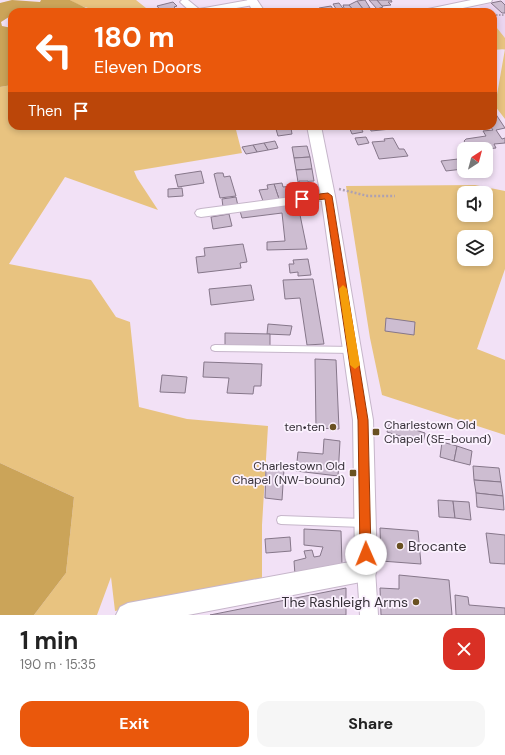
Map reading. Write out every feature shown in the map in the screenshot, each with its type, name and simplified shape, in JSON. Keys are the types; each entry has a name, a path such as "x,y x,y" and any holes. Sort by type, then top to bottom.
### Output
{"street":[{"path":"448,8 487,0"},
{"path":"218,8 252,1"},
{"path":"185,2 193,8"},
{"path":"315,130 327,192 363,420 366,570 370,615"},
{"path":"201,213 327,192"},
{"path":"128,615 366,570"}],"lane":[{"path":"215,348 353,350"},
{"path":"280,520 365,523"}],"path":[{"path":"327,192 343,189 368,196 395,196"}],"shaded area":[{"path":"12,0 40,2 41,0 70,0 86,8 8,8 8,18 1,22 2,26 8,27 8,86 0,87 0,3"},
{"path":"70,0 136,0 146,8 88,8"},
{"path":"505,0 505,38 497,28 497,8 481,8 479,6"},
{"path":"497,28 505,38 505,49 497,50"},
{"path":"505,49 505,119 497,109 497,95"},
{"path":"8,86 8,130 236,130 242,153 134,171 158,210 65,177 9,264 91,280 116,317 130,322 139,407 187,419 268,426 262,525 262,583 115,611 111,577 97,615 34,615 66,573 74,497 0,463 0,87"},
{"path":"475,185 480,186 457,186 457,222 493,222 493,189 505,191 505,269 477,349 505,360 505,435 382,395 370,338 346,186"},
{"path":"0,463 74,497 66,573 34,615 0,615"}],"building":[{"path":"365,0 370,8 362,8 357,1"},
{"path":"369,0 377,0 383,7 376,8"},
{"path":"377,0 391,0 392,2 388,2 391,5 382,6"},
{"path":"357,1 362,8 351,8 349,5"},
{"path":"501,1 505,5 505,13 502,13 491,3"},
{"path":"173,2 177,6 174,7 175,8 159,8 157,6"},
{"path":"339,3 343,8 336,8 333,4"},
{"path":"343,5 349,5 351,8 344,8"},
{"path":"331,6 332,8 319,8"},
{"path":"497,116 505,128 497,130"},
{"path":"276,130 291,130 292,134 278,136"},
{"path":"350,130 362,130 363,132 352,134"},
{"path":"496,130 502,139 505,138 505,143 494,144 496,148 493,148 493,142 464,141 466,139 486,136 483,131"},
{"path":"366,137 369,143 358,145 355,138"},
{"path":"393,138 399,149 404,149 408,156 379,159 372,142 385,141 384,139"},
{"path":"275,141 278,148 268,150 264,143"},
{"path":"264,143 268,150 257,152 253,145"},
{"path":"253,145 257,152 246,154 242,147"},
{"path":"307,146 310,157 294,158 292,147"},
{"path":"310,157 312,169 296,170 294,158"},
{"path":"457,159 457,170 446,171 441,161"},
{"path":"312,169 314,181 298,182 296,170"},
{"path":"201,171 204,183 178,187 175,175"},
{"path":"223,173 224,177 230,176 236,196 220,198 214,174"},
{"path":"299,181 308,181 312,196 304,196"},
{"path":"282,183 283,187 292,186 296,197 279,199 274,184"},
{"path":"274,184 279,199 263,201 259,190 268,189 267,185"},
{"path":"182,188 183,196 168,197 168,189"},
{"path":"236,197 238,206 223,207 222,199"},
{"path":"306,200 308,208 299,210 307,249 267,250 267,242 285,241 282,213 242,218 240,211"},
{"path":"229,214 232,226 213,229 211,217"},
{"path":"243,244 247,262 240,263 241,268 198,273 196,257 205,256 204,248"},
{"path":"308,259 311,275 298,276 298,272 290,273 289,264 294,264 293,260"},
{"path":"313,279 324,344 307,345 300,298 285,299 283,280"},
{"path":"251,285 254,300 211,305 209,289"},
{"path":"386,318 415,322 414,335 385,331"},
{"path":"268,324 292,326 290,335 267,334"},
{"path":"225,333 270,334 270,346 225,346"},
{"path":"315,359 336,360 339,429 316,428"},
{"path":"204,362 262,364 261,386 254,386 253,394 227,393 229,378 203,377"},
{"path":"162,375 187,377 185,393 160,392"},
{"path":"390,422 425,433 423,443 387,432"},
{"path":"324,439 340,441 338,476 296,471 298,452 323,454"},
{"path":"442,442 457,446 454,461 440,457"},
{"path":"457,446 472,451 470,465 454,461"},
{"path":"473,466 499,468 501,482 474,480"},
{"path":"266,468 284,469 282,500 265,498"},
{"path":"474,480 501,482 503,496 476,493"},
{"path":"476,493 503,496 504,510 477,507"},
{"path":"438,500 453,501 455,518 439,517"},
{"path":"453,501 469,502 471,520 455,518"},
{"path":"380,528 418,531 421,564 381,561"},
{"path":"304,529 341,531 342,565 295,575 294,561 306,558 304,551 312,550 314,557 320,556 323,547 304,545"},
{"path":"486,533 505,535 505,564 490,563"},
{"path":"290,537 291,551 266,553 265,539"},
{"name":"The Rashleigh Arms","path":"399,575 449,580 452,615 381,615 380,588 399,589"},
{"path":"346,588 346,615 210,615"},
{"path":"455,595 468,597 469,605 505,608 505,615 456,615"}],"slow traffic":[{"path":"343,289 355,365"}],"place":[{"name":"ten•ten","path":"333,427"},
{"name":"Charlestown Old Chapel (SE-bound)","path":"376,432"},
{"name":"Charlestown Old Chapel (NW-bound)","path":"353,473"},
{"name":"Brocante","path":"400,546"},
{"name":"The Rashleigh Arms","path":"416,602"}],"route":[{"path":"302,199 328,196 363,420 366,554"}]}
